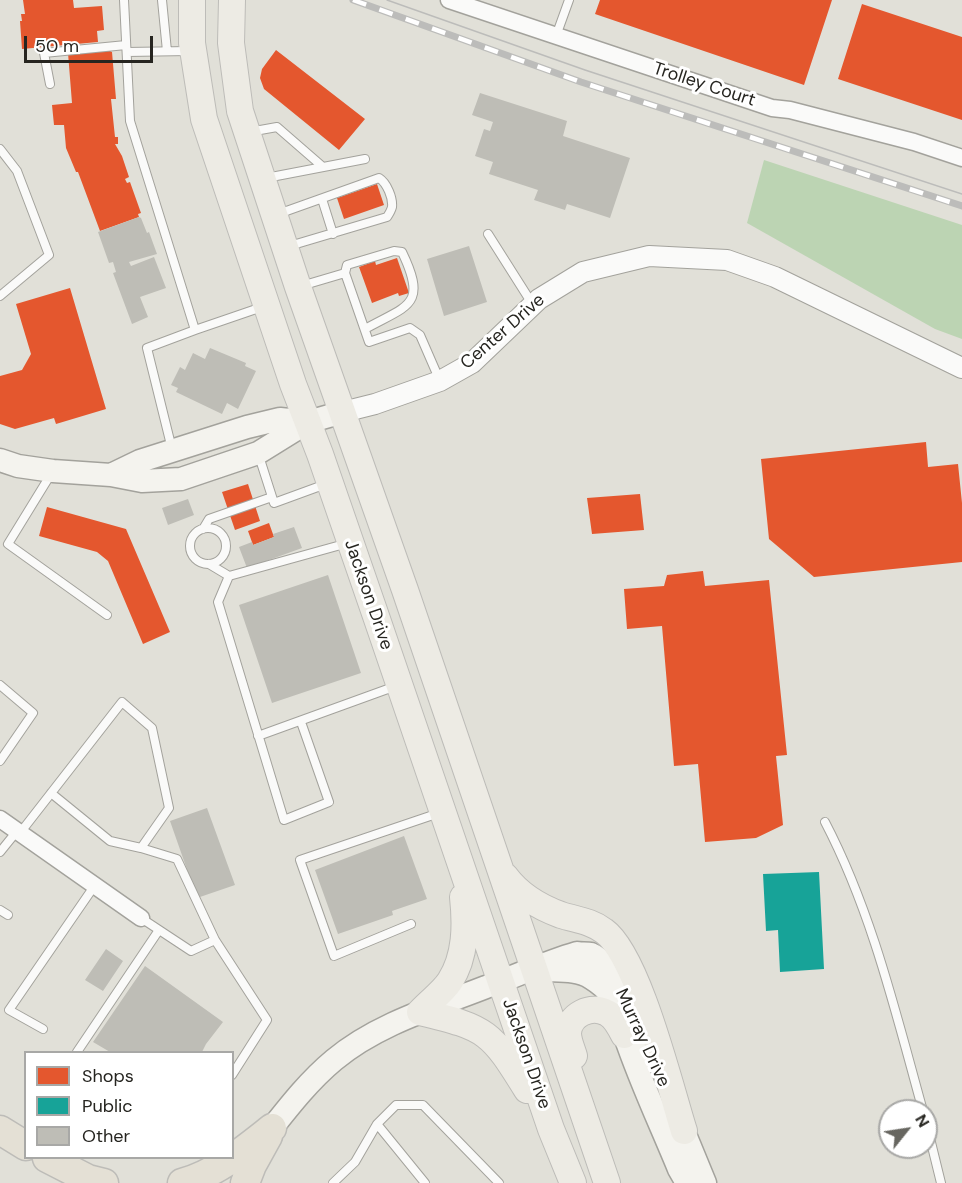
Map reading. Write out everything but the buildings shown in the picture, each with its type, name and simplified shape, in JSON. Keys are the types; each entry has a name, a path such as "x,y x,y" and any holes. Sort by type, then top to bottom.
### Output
{"highway":[{"path":"234,1158 272,1128"},
{"path":"245,1183 272,1128"},
{"path":"0,1130 24,1145"},
{"path":"50,1159 88,1179 104,1183"},
{"path":"182,1183 195,1179 233,1159"}],"main road":[{"name":"Jackson Drive","path":"192,0 193,51 204,119 293,384 330,483 551,1130 573,1183"},
{"name":"Jackson Drive","path":"232,0 231,43 240,111 298,287 607,1183"},
{"name":"Center Drive","path":"0,460 18,466 111,475 142,481 181,479 258,453 308,422 343,412"},
{"name":"Center Drive","path":"111,475 140,461 247,427 280,419 308,422"},
{"path":"399,685 414,684 419,690 440,744 470,784"},
{"path":"420,1012 449,982 463,946 465,921 458,855"},
{"path":"499,868 513,887 527,898 563,915 592,923 606,932 616,943 627,962 644,1003 684,1131"},
{"name":"Murray Drive","path":"272,1128 296,1097 336,1059 380,1031 420,1012 577,953 591,954 608,968 634,1014 705,1183"},
{"name":"Murray Drive","path":"535,969 578,972 599,983 612,997 620,1014 624,1035 679,1169 687,1183"},
{"path":"595,1152 597,1123 568,1036 569,1025 581,1013 595,1010 605,1011 624,1035"},
{"path":"420,1012 466,1023 481,1030 493,1040 551,1130"}],"street":[{"name":"Trolley Court","path":"449,0 772,108 790,110 914,142 962,158"},
{"name":"Center Drive","path":"343,412 375,404 440,381 472,363 539,298 584,272 649,256 727,260 775,277 962,368"},
{"path":"0,819 141,918"}],"lane":[{"path":"124,0 130,121 195,330"},
{"path":"162,0 167,51"},
{"path":"556,37 569,0"},
{"path":"50,84 44,53 127,49 193,51"},
{"path":"247,132 278,127 323,167"},
{"path":"0,149 17,171 49,255 0,296"},
{"path":"262,179 365,159"},
{"path":"275,215 379,178 385,181 392,207 387,217 286,247"},
{"path":"322,199 333,234"},
{"path":"488,234 533,305"},
{"path":"365,329 407,305 413,298 415,285 402,252 394,251 347,266 345,273 369,342 410,328 420,335 440,381"},
{"path":"298,287 345,273"},
{"path":"173,452 147,348 267,306"},
{"path":"258,453 274,503 330,483"},
{"path":"53,471 8,544 106,615"},
{"path":"203,529 209,519 272,497"},
{"path":"209,564 221,559 227,548 226,541 217,530 203,529 196,532 192,538 191,553 195,559 229,576 350,542"},
{"path":"229,576 218,602 284,820 329,802 301,722"},
{"path":"0,685 33,712 0,761"},
{"path":"258,736 399,685"},
{"path":"0,852 51,793 122,702 152,728 169,808 141,848"},
{"path":"51,793 110,841 177,860 215,940 267,1020 234,1072"},
{"path":"411,924 334,956 300,860 442,812"},
{"path":"825,822 841,854 872,939 920,1099"},
{"path":"43,1029 9,1010 95,885"},
{"path":"141,918 191,951 215,940"},
{"path":"78,1051 159,930"},
{"path":"333,1183 355,1162 377,1124 396,1105 423,1106 499,1183"},
{"path":"377,1124 425,1183"},
{"path":"936,1159 941,1183"}],"green space":[{"path":"764,160 962,225 962,339 935,329 747,223"}],"tram line":[{"path":"387,0 585,70 962,194"}],"railway":[{"path":"353,0 581,82 962,206"}]}
